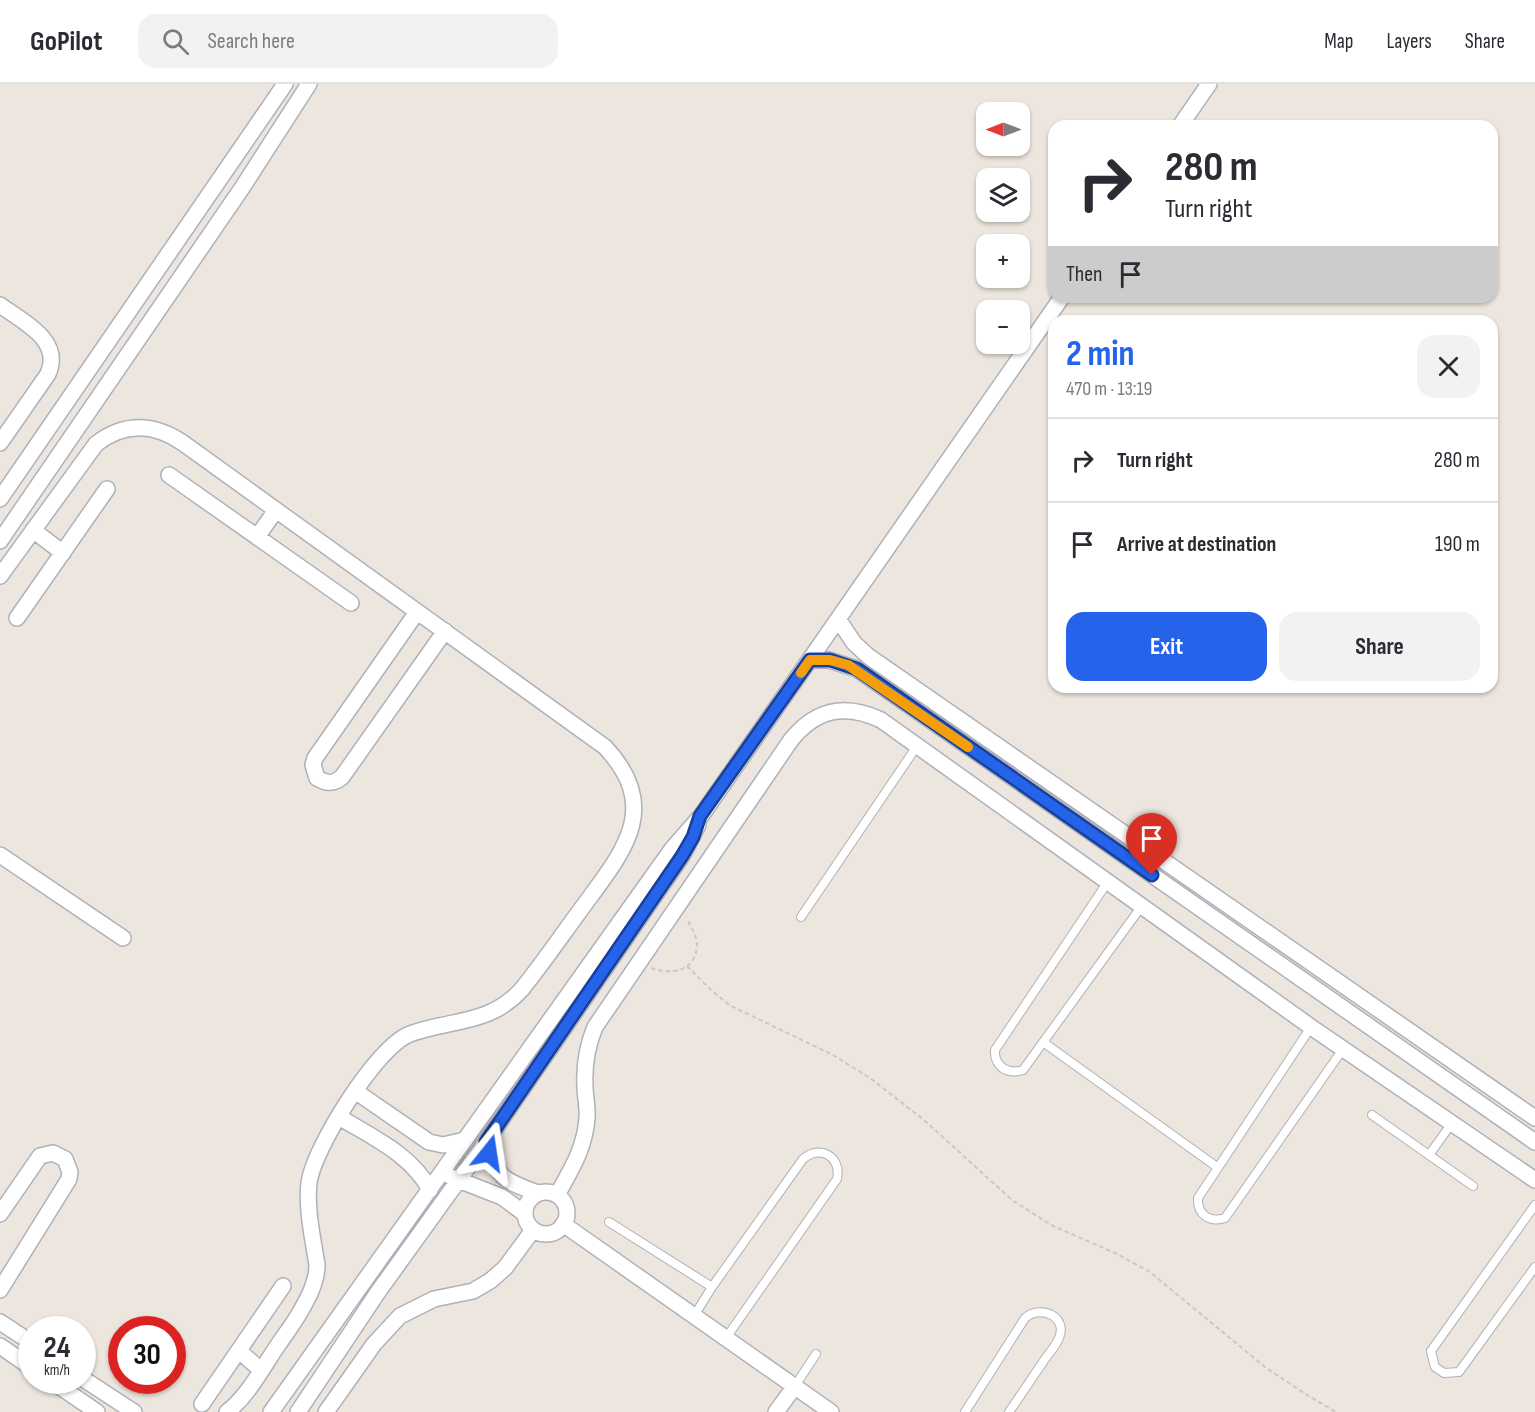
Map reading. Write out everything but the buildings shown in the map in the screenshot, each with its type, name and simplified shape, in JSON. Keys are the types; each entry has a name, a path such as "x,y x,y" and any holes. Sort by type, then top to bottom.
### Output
{"street":[{"path":"0,499 285,84"},
{"path":"0,541 242,188 309,84"},
{"path":"1184,120 1209,84"},
{"path":"0,305 43,337 50,348 52,361 48,374 0,443"},
{"path":"271,1412 679,840 700,816 1048,317"},
{"path":"0,576 96,444 113,433 134,427 155,428 174,437 605,747 619,763 629,783 632,797 632,826 621,854 516,996 499,1010 489,1014 470,1021 428,1027 395,1042 382,1055 355,1091 316,1161 308,1185 317,1265 314,1282 303,1307 261,1370 236,1405 227,1412"},
{"path":"169,475 351,603"},
{"path":"17,618 107,489"},
{"path":"257,537 276,510"},
{"path":"33,530 63,553"},
{"path":"417,612 315,758 313,765 317,778 330,783 342,777 445,631"},
{"path":"838,619 854,644 868,656 1535,1118"},
{"path":"810,660 830,660 857,669 1535,1142"},
{"path":"556,1195 575,1165 586,1131 588,1116 585,1072 589,1041 602,1014 791,740 812,720 839,711 854,711 881,720 1311,1027 1535,1180"},
{"path":"298,1412 378,1292 486,1142 682,856 693,837 700,816"},
{"path":"0,855 123,938"},
{"path":"355,1091 429,1142 444,1145 465,1140"},
{"path":"339,1117 410,1163 430,1190"},
{"path":"486,1142 494,1166 504,1180 538,1193 550,1192 565,1205 566,1217 563,1224 554,1232 533,1230 526,1221 528,1202 538,1193"},
{"path":"0,1214 40,1156 53,1153 65,1159 70,1172 69,1179 0,1290"},
{"path":"443,1172 457,1180 502,1197 525,1214"},
{"path":"563,1224 831,1412"},
{"path":"326,1412 374,1344 400,1316 434,1299 473,1291 490,1281 505,1268 533,1230"},
{"path":"202,1404 284,1286"},
{"path":"0,1322 18,1334"},
{"path":"0,1346 18,1358"},
{"path":"239,1351 261,1370"},
{"path":"776,1412 795,1386"},
{"path":"96,1387 134,1412"},
{"path":"71,1394 97,1412"}],"lane":[{"path":"801,916 917,746"},
{"path":"1107,883 995,1050 996,1060 1003,1069 1023,1070 1141,907"},
{"path":"1311,1027 1198,1198 1197,1203 1206,1217 1215,1220 1225,1218 1343,1049"},
{"path":"1043,1042 1217,1167"},
{"path":"1372,1115 1473,1186"},
{"path":"1429,1155 1452,1123"},
{"path":"694,1316 803,1159 813,1152 831,1156 837,1164 837,1179 726,1338"},
{"path":"1535,1205 1431,1351 1436,1366 1444,1373 1459,1372 1535,1267"},
{"path":"609,1222 712,1287"},
{"path":"965,1412 1025,1318 1035,1312 1048,1312 1059,1324 1059,1339 1010,1412"},
{"path":"795,1386 816,1354"}],"path":[{"path":"637,963 668,973 678,971 692,960 697,945 679,903"},
{"path":"687,966 731,1006 832,1055 870,1078 924,1120 994,1185 1019,1204 1051,1225 1115,1253 1150,1272 1266,1366 1336,1412"}],"slow traffic":[{"path":"801,673 810,660 830,660 848,665 968,747"}],"route":[{"path":"489,1153 486,1142 688,847 698,827 700,816 810,660 830,660 857,669 1152,875"}]}
